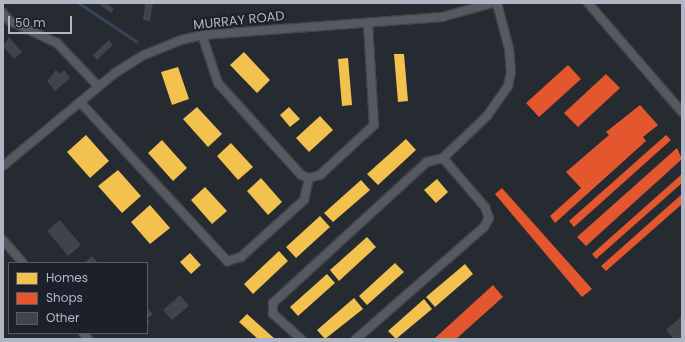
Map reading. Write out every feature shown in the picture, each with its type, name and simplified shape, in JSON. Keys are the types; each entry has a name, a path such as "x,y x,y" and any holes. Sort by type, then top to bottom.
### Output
{"street":[{"name":"MURRAY ROAD","path":"3,166 98,86 144,55 202,35 442,17 492,3"},
{"path":"301,339 273,314 273,303 427,162 443,158 487,116 508,86 511,72 508,49 497,3"},
{"path":"588,3 682,112"},
{"path":"3,13 10,21 57,43 98,86"},
{"path":"202,35 218,83 301,175 308,178 320,175 374,125 376,112 368,22"},
{"path":"80,102 227,260 241,257 304,200 308,178"},
{"path":"356,339 484,227 489,218 485,207 443,158"},
{"path":"3,240 22,262"}],"building: Homes":[{"path":"244,52 270,80 257,93 230,65"},
{"path":"394,54 404,54 408,101 398,102"},
{"path":"348,58 352,105 342,106 338,59"},
{"path":"178,67 189,99 172,105 161,72"},
{"path":"197,107 222,134 208,147 183,119"},
{"path":"289,107 300,119 290,127 280,115"},
{"path":"320,116 333,130 309,152 296,138"},
{"path":"86,135 109,161 90,178 67,152"},
{"path":"406,139 416,150 378,185 367,174"},
{"path":"162,140 187,168 173,181 148,153"},
{"path":"231,143 253,167 238,180 217,156"},
{"path":"118,170 141,196 122,213 98,186"},
{"path":"261,178 282,202 268,215 247,191"},
{"path":"437,179 448,192 436,203 424,190"},
{"path":"361,180 370,190 333,222 324,213"},
{"path":"205,187 227,211 212,224 191,200"},
{"path":"150,205 170,228 150,244 131,222"},
{"path":"320,216 330,227 296,258 286,247"},
{"path":"367,237 376,247 339,281 330,270"},
{"path":"279,251 288,261 253,294 244,284"},
{"path":"190,253 201,265 191,274 180,262"},
{"path":"395,263 404,272 367,305 359,296"},
{"path":"465,264 473,274 435,307 426,297"},
{"path":"327,274 335,283 298,316 290,307"},
{"path":"354,298 363,309 325,339 317,330"},
{"path":"424,299 432,309 396,339 388,331"},
{"path":"247,314 275,339 258,339 239,322"}],"building: Shops":[{"path":"568,65 581,79 539,117 526,103"},
{"path":"606,74 620,88 578,127 564,113"},
{"path":"640,105 658,125 643,137 646,141 555,223 550,216 581,188 566,172 609,135 606,132"},
{"path":"666,135 671,140 574,227 569,221"},
{"path":"677,148 682,159 586,246 577,237"},
{"path":"682,174 682,183 596,259 592,254"},
{"path":"502,188 592,289 582,297 495,194"},
{"path":"682,194 682,204 606,271 601,266"},
{"path":"493,285 503,297 456,339 434,339"}],"building: Other":[{"path":"97,3 106,3 114,9 111,13"},
{"path":"145,3 153,3 150,21 143,20"},
{"path":"9,37 22,52 14,59 3,46"},
{"path":"109,40 113,45 97,60 93,55"},
{"path":"56,70 59,74 64,70 70,78 55,91 47,81"},
{"path":"60,220 81,245 68,256 47,231"},
{"path":"92,256 97,262 85,262"},
{"path":"180,295 189,306 172,320 163,310"},
{"path":"148,309 153,314 148,318"},
{"path":"682,316 682,339 674,339 666,330"}],"waterway":[{"path":"79,3 136,41"}]}
